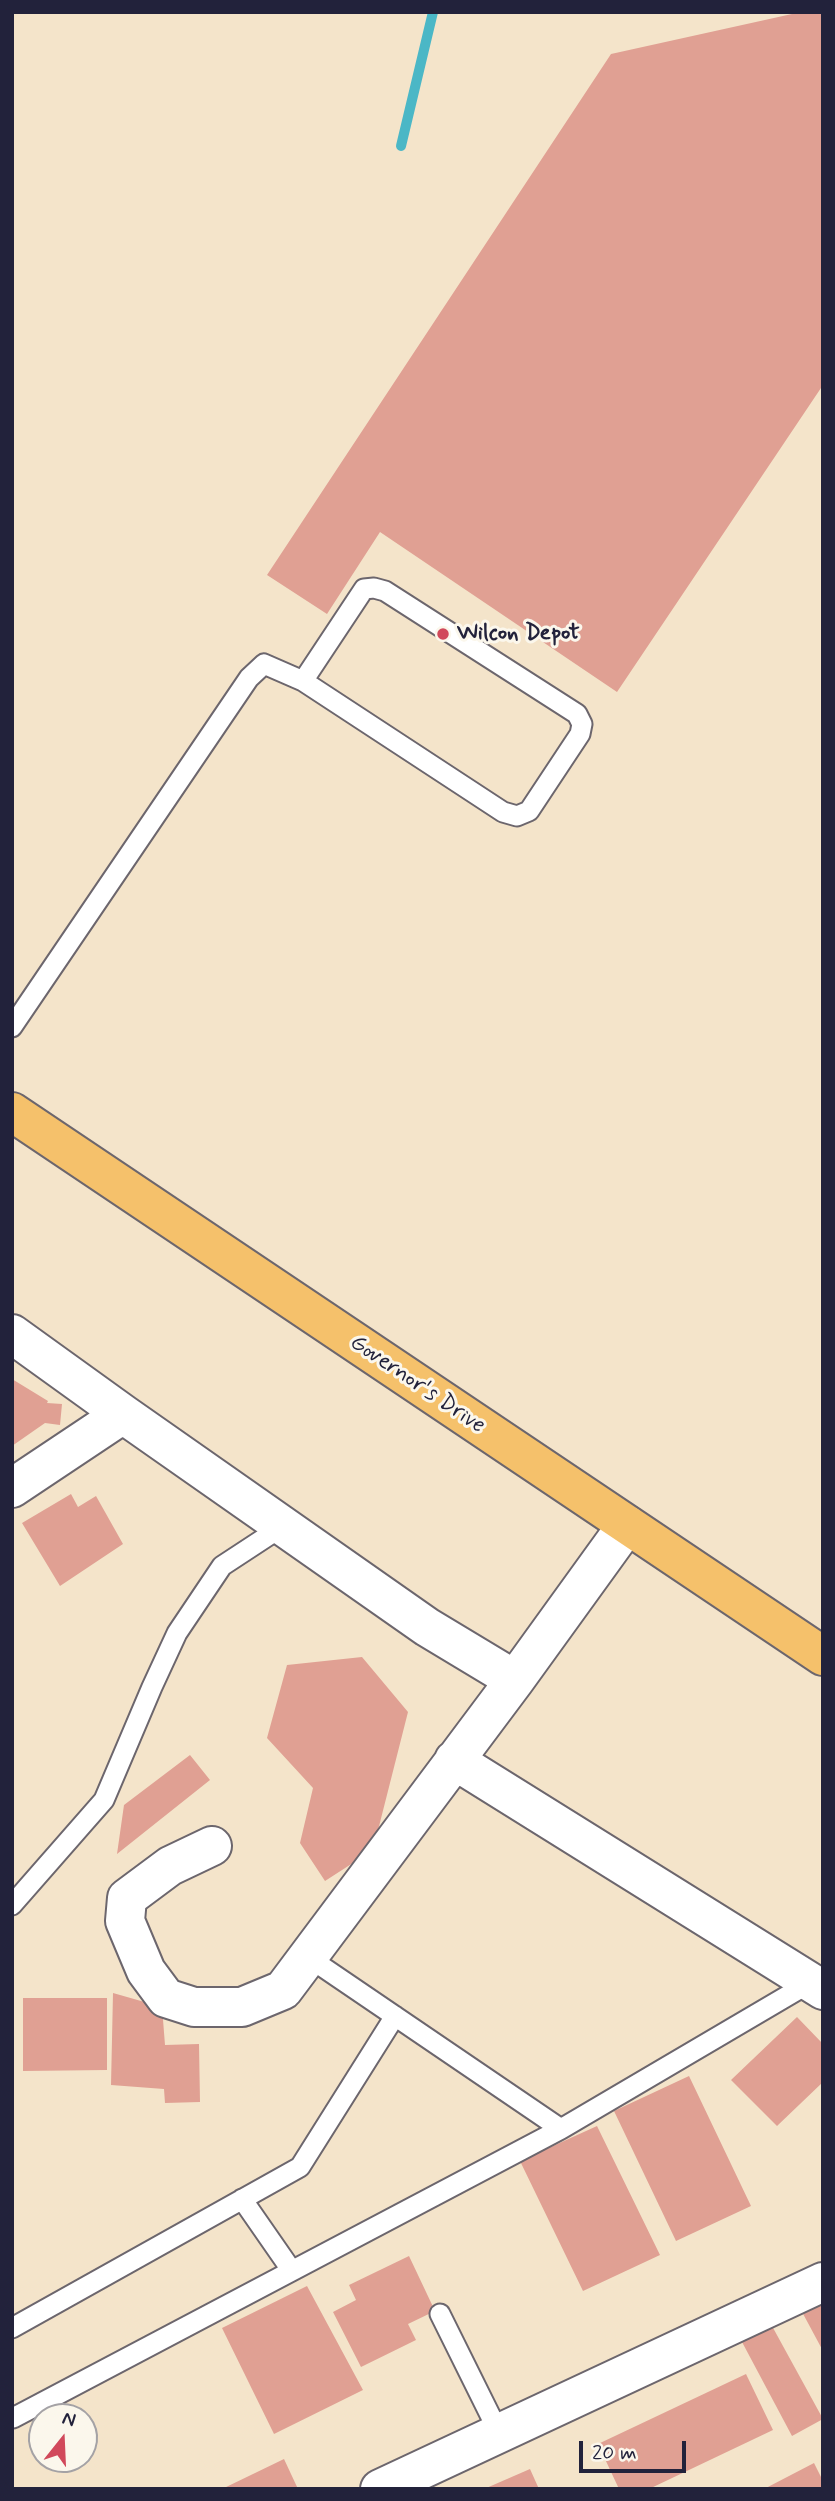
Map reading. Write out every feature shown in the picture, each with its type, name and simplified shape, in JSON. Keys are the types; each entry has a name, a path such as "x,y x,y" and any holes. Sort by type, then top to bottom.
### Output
{"main road":[{"name":"Governor's Drive","path":"12,1112 823,1656"}],"street":[{"path":"12,1334 427,1627 515,1680"},
{"path":"12,1488 123,1414"},
{"path":"212,1846 170,1866 127,1898 125,1921 146,1971 166,1998 194,2007 242,2007 283,1990 515,1680 626,1525"},
{"path":"454,1760 817,1986"},
{"path":"380,2489 823,2282"}],"lane":[{"path":"12,1027 249,678 264,664 303,681 503,813 517,816 529,811 580,734 582,724 578,714 385,591 374,587 364,589 303,681"},
{"path":"12,1905 104,1800 177,1633 222,1566 283,1526"},
{"path":"308,1957 561,2129"},
{"path":"12,2416 13,2418 561,2129 817,1986"},
{"path":"12,2328 300,2167 396,2016"},
{"path":"242,2199 292,2271"},
{"path":"440,2314 499,2434"}],"building":[{"path":"801,12 823,12 823,385 617,692 380,532 327,614 267,575 611,54"},
{"path":"12,1379 48,1401 47,1403 62,1404 60,1425 45,1423 12,1446"},
{"path":"71,1494 78,1507 96,1496 123,1544 60,1586 22,1523"},
{"path":"362,1657 408,1712 373,1850 325,1881 300,1843 313,1788 267,1738 287,1665"},
{"path":"190,1755 210,1780 117,1854 124,1805"},
{"path":"113,1993 162,2007 165,2045 199,2044 200,2102 165,2103 164,2089 111,2085"},
{"path":"23,1998 107,1998 107,2070 23,2071"},
{"path":"797,2017 823,2044 823,2082 777,2126 731,2080"},
{"path":"689,2076 751,2206 676,2241 614,2111"},
{"path":"597,2126 660,2255 583,2291 520,2161"},
{"path":"409,2256 435,2311 408,2324 416,2340 361,2367 333,2312 356,2300 349,2285"},
{"path":"307,2286 363,2390 274,2434 222,2328"},
{"path":"823,2300 823,2351 801,2310"},
{"path":"772,2326 823,2419 792,2436 742,2342"},
{"path":"746,2374 773,2430 649,2489 619,2489 598,2444"},
{"path":"284,2459 298,2489 222,2489"},
{"path":"814,2463 823,2481 823,2489 764,2489"},
{"path":"530,2469 539,2489 484,2489"}],"waterway":[{"path":"401,146 433,12"}],"place":[{"name":"Wilcon Depot","path":"443,634"}]}
